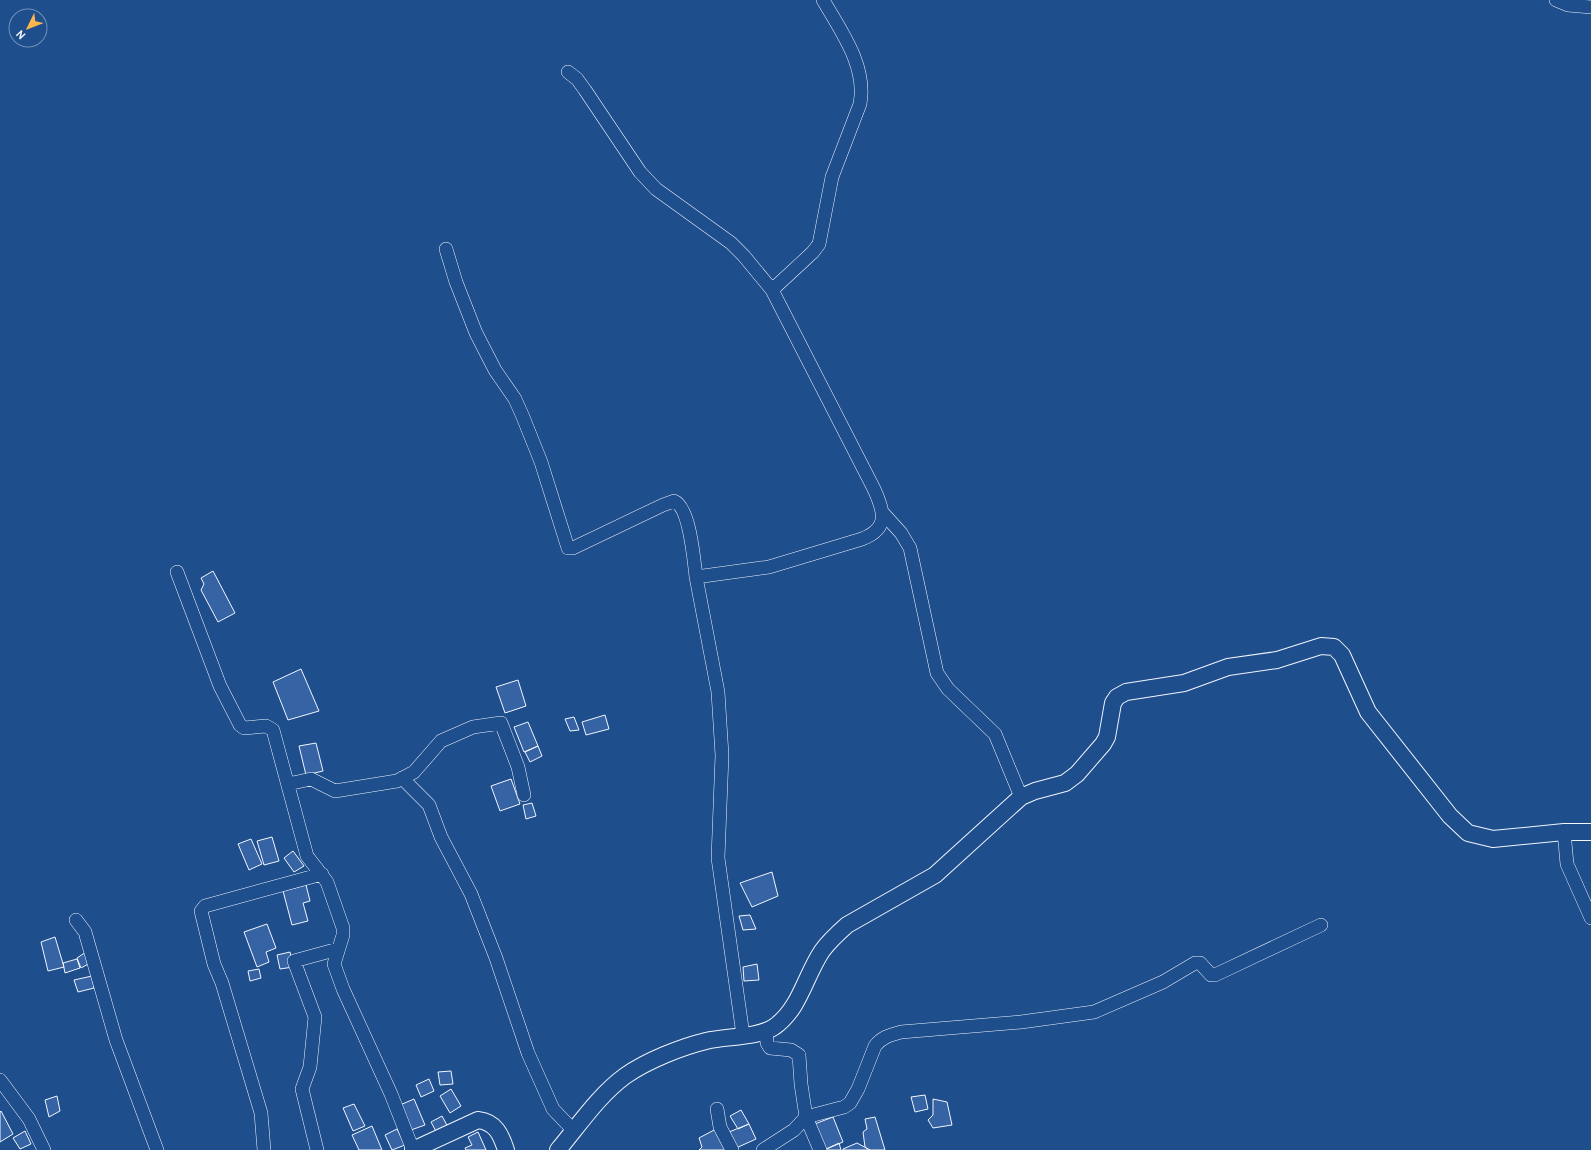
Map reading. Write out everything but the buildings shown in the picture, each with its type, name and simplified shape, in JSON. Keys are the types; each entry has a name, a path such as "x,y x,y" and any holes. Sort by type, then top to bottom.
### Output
{"street":[{"path":"772,290 813,252 819,244 832,177 860,104 862,92 860,76 853,56 823,0"},
{"path":"1556,0 1568,5 1591,7"},
{"path":"568,72 577,79 585,90 640,172 656,189 731,243 744,256 772,290 874,489 883,513 901,533 910,548 938,673 948,689 995,734 1020,797"},
{"path":"446,249 456,282 476,333 495,370 515,399 523,417 541,462 568,548 573,548 674,501 680,504 684,511 693,552 696,577 718,692 722,755 718,858 742,1035"},
{"path":"696,577 769,568 862,539 870,536 879,528 883,513"},
{"path":"177,572 232,710 244,728 266,726 273,730 307,856 327,882 343,928 343,935 334,964 343,989 391,1094 413,1150 478,1120 486,1121 496,1128 506,1150"},
{"path":"558,1150 601,1099 626,1076 681,1049 706,1041 766,1031 783,1018 799,998 822,952 835,936 863,915 935,875 1020,797 1065,782 1077,774 1103,744 1106,737 1113,703 1117,697 1126,692 1184,683 1228,667 1277,660 1329,645 1334,647 1342,655 1368,712 1450,816 1464,829 1476,836 1493,839 1564,832 1591,832"},
{"path":"288,784 311,779 335,791 396,781 414,772 441,741 473,727 501,723 518,767 524,795"},
{"path":"402,778 429,805 440,837 471,894 496,958 528,1053 552,1109 574,1131"},
{"path":"1564,832 1567,864 1591,918"},
{"path":"264,1150 261,1113 224,990 212,956 201,911 205,906 322,874"},
{"path":"76,920 85,932 116,1040 157,1150"},
{"path":"763,1150 794,1130 806,1117 844,1107 850,1103 858,1089 875,1046 879,1040 886,1036 901,1032 1020,1022 1094,1012 1163,982 1195,963 1200,963 1211,974 1216,975 1321,925"},
{"path":"317,1150 302,1089 310,1067 315,1017 294,961 338,949"},
{"path":"766,1031 767,1043 770,1048 791,1050 799,1055 800,1084 806,1117 820,1150"},
{"path":"0,1080 29,1119 44,1150"},
{"path":"717,1109 720,1127 732,1150"}]}
